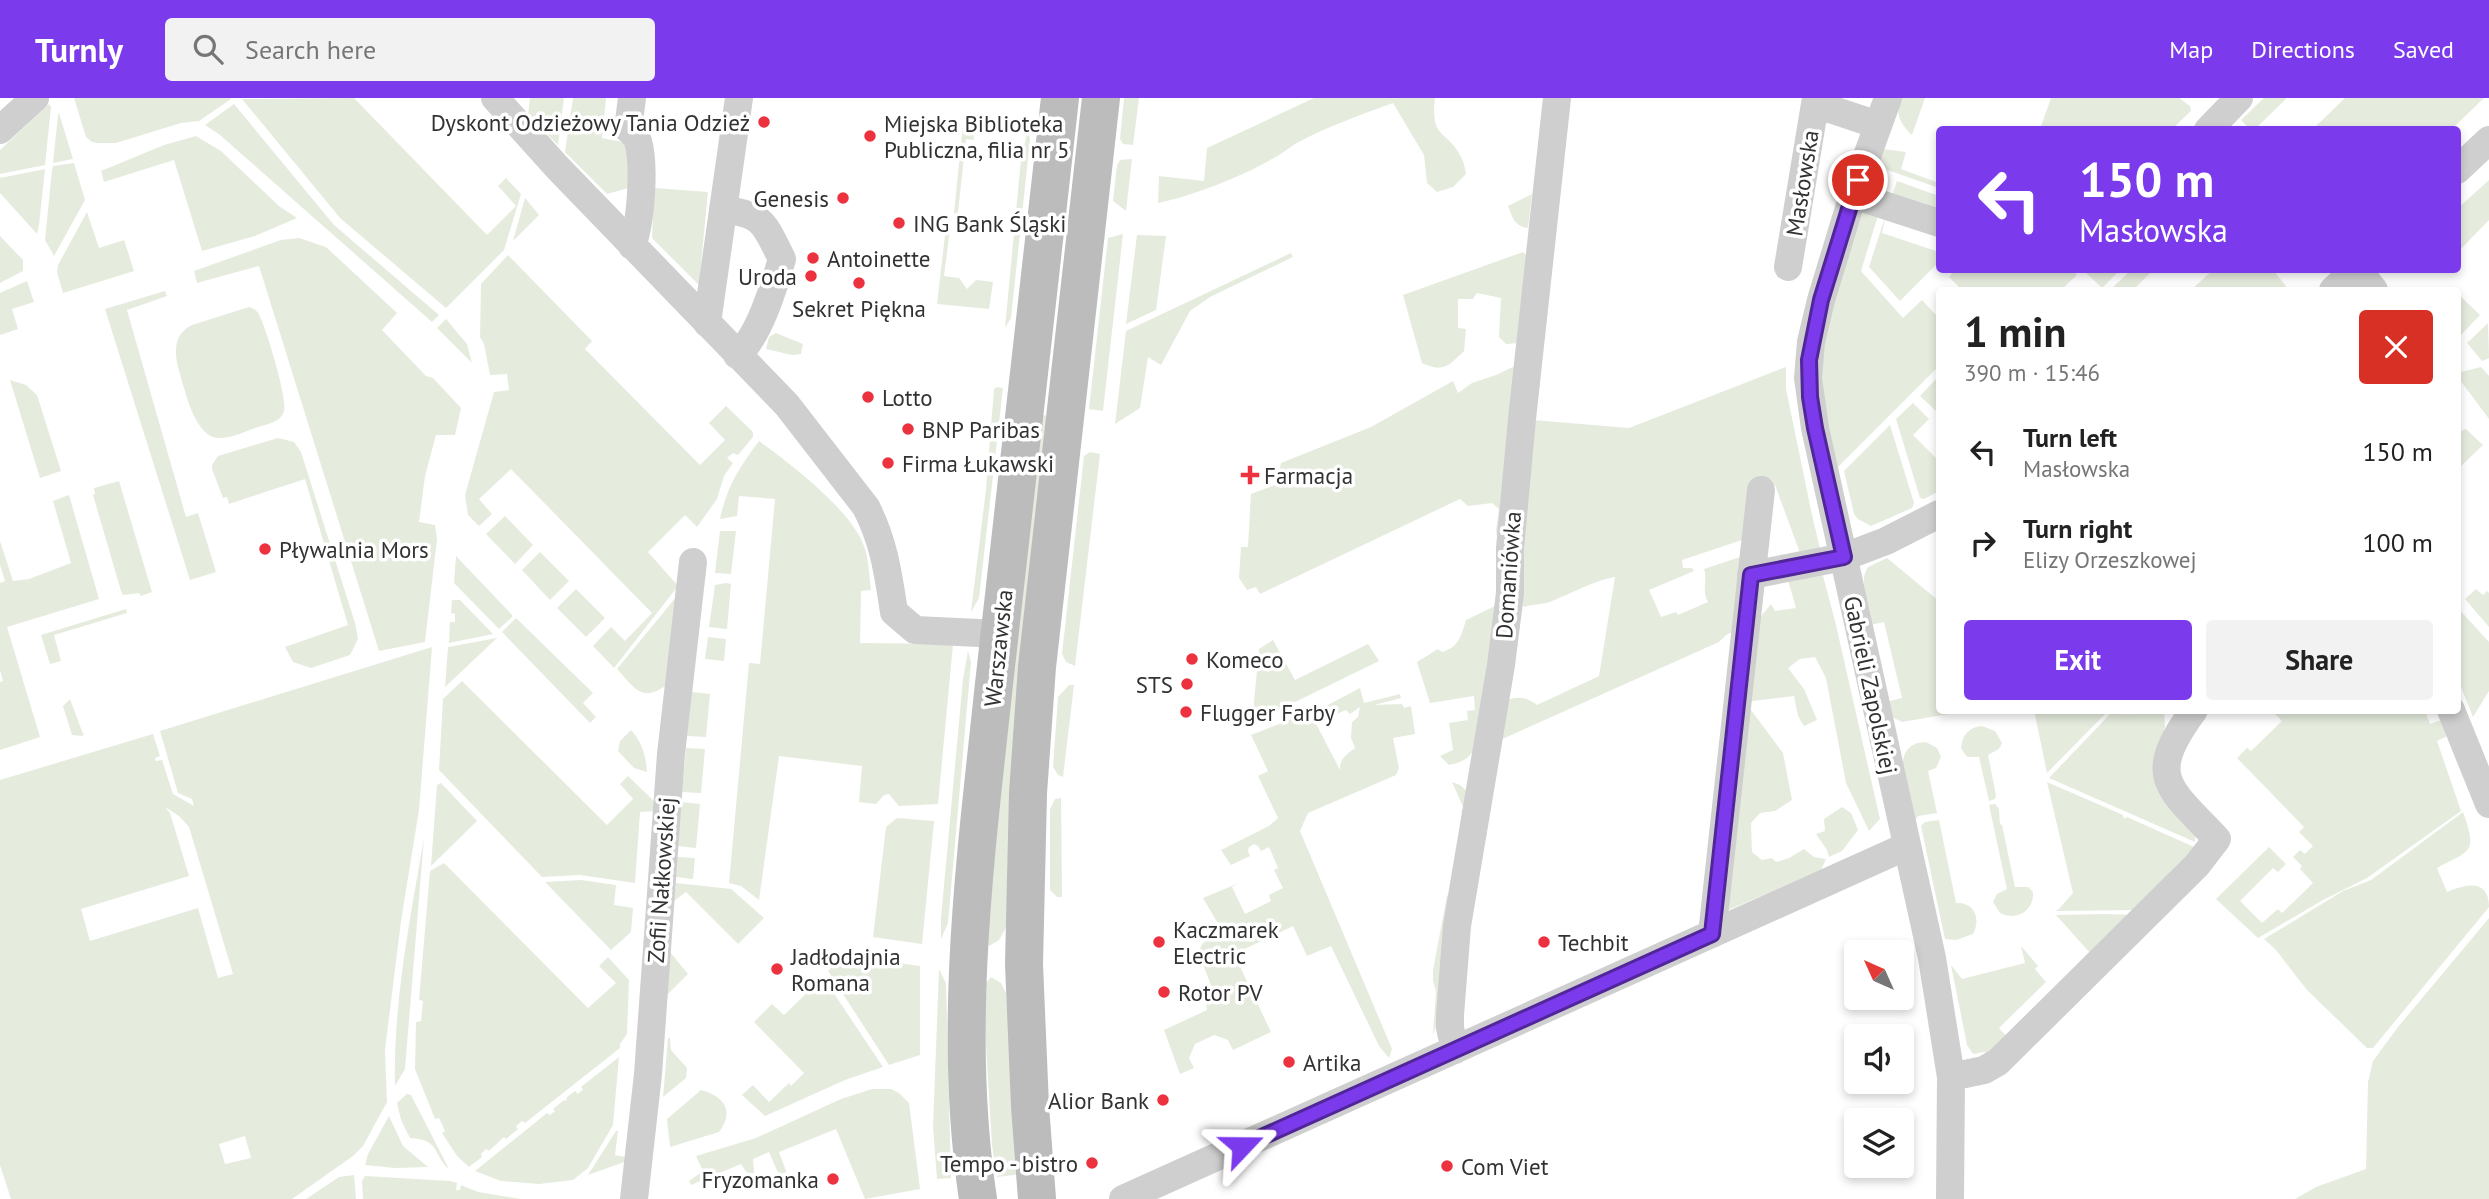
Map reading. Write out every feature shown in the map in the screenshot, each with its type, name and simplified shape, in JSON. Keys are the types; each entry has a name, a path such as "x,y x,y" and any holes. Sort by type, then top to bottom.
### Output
{"main road":[{"name":"Warszawska","path":"978,1199 968,1085 968,959 981,804 1060,98"},
{"name":"Warszawska","path":"1037,1199 1025,989 1028,793 1040,640 1101,98"}],"street":[{"path":"0,130 35,98"},
{"path":"495,98 519,112 632,246 787,405 866,507 876,526 885,553 894,612 915,630 1000,634"},
{"path":"632,98 628,129 638,139 641,188 636,234 632,246"},
{"path":"707,324 739,98"},
{"name":"Domaniówka","path":"1455,1049 1450,1015 1457,926 1501,665 1510,593 1509,561 1522,419 1557,98"},
{"name":"Gabrieli Zapolskiej","path":"1888,98 1853,195 1818,310 1811,342 1808,378 1815,428 1932,958 1951,1077 1950,1199"},
{"path":"2212,126 2239,98"},
{"path":"1816,101 1878,125"},
{"name":"Masłowska","path":"1788,267 1816,101"},
{"path":"2461,166 2489,140"},
{"path":"1853,195 1936,222"},
{"path":"723,209 747,212 763,222 782,259 773,290 748,346 737,355"},
{"path":"2337,287 2353,273"},
{"path":"2360,273 2371,287"},
{"path":"1712,934 1761,490"},
{"path":"1751,575 1844,557 1886,541 1936,516"},
{"name":"Zofii Nałkowskiej","path":"634,1199 648,1074 671,754 694,562"},
{"path":"1951,1077 1984,1070 1998,1062 2197,865 2217,839 2176,796 2166,776 2166,761 2171,746 2191,714"},
{"path":"2453,714 2489,804"},
{"path":"1123,1199 1907,846"}],"shaded area":[{"path":"74,98 231,99 199,121 181,123 116,143 97,143 86,137"},
{"path":"354,98 487,235 516,206 498,186 506,178 521,194 504,250 446,308 340,218 242,99"},
{"path":"530,98 564,98 558,145 528,115"},
{"path":"573,98 606,98 602,138 628,145 632,187 607,194 565,152"},
{"path":"1124,98 1139,98 1133,145 1123,144 1120,139"},
{"path":"1314,98 1435,98 1437,128 1456,148 1466,174 1453,187 1437,192 1427,183 1424,155 1393,103 1319,132 1260,166 1231,179 1158,203 1159,176 1204,181 1207,148"},
{"path":"1899,98 1925,98 1912,135 1900,119"},
{"path":"2051,98 2179,98 2190,106 2191,111 2175,126 2041,126"},
{"path":"2264,98 2287,98 2258,126 2247,126 2241,120"},
{"path":"2345,98 2484,98 2455,126 2316,126"},
{"path":"49,104 51,107 45,165 0,174 0,150"},
{"path":"234,104 334,225 439,315 432,322 220,135 205,125"},
{"path":"59,113 73,159 53,163 58,115"},
{"path":"964,115 972,125 974,140 966,139 956,215 954,213"},
{"path":"1028,130 1030,140 1011,318 1005,328 1021,159"},
{"path":"196,136 221,151 279,206 297,218 255,236 202,251 174,160 104,182 101,171 164,145"},
{"path":"1883,149 1906,152 1901,169 1936,182 1936,187 1876,166"},
{"path":"1132,159 1126,211 1113,201 1117,165 1120,160"},
{"path":"74,163 85,200 54,256 45,240 52,170 53,166"},
{"path":"45,169 37,234 0,193 0,178"},
{"path":"2489,180 2489,220 2461,249 2461,205"},
{"path":"1897,181 1936,195 1936,212 1891,198"},
{"path":"654,188 708,192 699,285 652,238"},
{"path":"1532,194 1528,228 1517,223 1508,206"},
{"path":"525,198 539,215 513,241"},
{"path":"87,212 99,248 124,240 134,271 63,293 57,272 58,265"},
{"path":"1879,212 1861,271 1903,318 1922,300 1936,315 1936,369 1835,470 1823,396 1822,353 1829,312 1862,214"},
{"path":"1886,214 1882,233 1936,251 1935,266 1900,301 1869,267"},
{"path":"947,218 951,221 944,276 959,278 967,289 976,280 993,282 989,309 937,304"},
{"path":"1123,234 1103,411 1089,409 1108,238"},
{"path":"1137,235 1166,236 1156,310 1126,324"},
{"path":"0,236 23,260 23,271 0,283"},
{"path":"299,238 326,247 397,313 382,330 461,408 455,435 436,435 425,476 419,522 435,525 437,539 425,642 379,651 259,266 197,283 194,271 281,240"},
{"path":"1523,252 1526,255 1520,343 1506,344 1499,337 1501,298 1477,293 1473,299 1458,299 1458,328 1466,329 1464,351 1441,368 1422,363 1403,295"},
{"path":"1291,253 1293,257 1210,297 1190,311 1161,365 1148,357 1140,408 1115,424 1126,331"},
{"path":"508,255 592,341 585,349 700,465 725,440 709,423 726,406 753,432 753,437 738,455 733,453 727,458 733,463 724,476 717,499 697,527 685,515 648,552 678,586 614,668 593,646 611,627 625,641 652,613 511,469 479,499 492,514 479,526 468,515 465,495 494,392 509,390 507,374 490,375 480,337 481,284"},
{"path":"1952,273 2077,275 2064,287 1959,287 1949,277"},
{"path":"2086,273 2117,273 2103,287"},
{"path":"2128,273 2150,273 2136,287 2113,287"},
{"path":"2210,273 2275,273 2286,286 2285,287 2194,287"},
{"path":"27,281 34,302 12,309 18,329 0,335 0,293"},
{"path":"165,291 167,296 127,310 186,517 198,513 216,572 190,580 105,309"},
{"path":"2461,297 2480,315 2461,335"},
{"path":"249,307 258,313 266,331 279,378 284,411 274,422 233,436 217,438 202,429 196,420 177,364 176,345 181,333 192,325"},
{"path":"446,319 467,344 472,363 437,328"},
{"path":"2488,323 2489,358 2482,361 2467,343"},
{"path":"776,333 803,344 801,354 792,355 766,349 769,337"},
{"path":"1515,366 1499,549 1496,530 1499,509 1492,503 1468,506 1460,499 1260,594 1256,587 1247,590 1239,578 1241,547 1248,547 1251,494 1277,484 1281,463 1371,427 1453,381 1458,393 1472,383"},
{"path":"1786,367 1786,389 1823,561 1803,561 1775,485 1759,489 1742,540 1682,560 1683,568 1692,568 1694,571 1649,590 1661,617 1676,612 1678,615 1708,602 1704,569 1746,555 1739,629 1719,642 1498,741 1503,701 1521,698 1537,705 1599,676 1615,577 1549,602 1524,607 1510,593 1522,419 1629,428"},
{"path":"2481,367 2489,376 2489,419 2461,381 2461,372"},
{"path":"1936,379 1936,411 1920,396"},
{"path":"10,380 26,385 37,395 61,471 40,478"},
{"path":"1003,388 979,598 971,612 986,489 994,389"},
{"path":"1913,403 1929,419 1913,435 1936,458 1936,493 1924,499 1920,498 1896,419"},
{"path":"1039,415 1052,416 1007,926 999,940 989,946 986,943"},
{"path":"1890,425 1914,503 1912,508 1871,526 1854,514 1844,471"},
{"path":"2466,429 2483,445 2461,466 2461,431"},
{"path":"278,438 294,442 301,452 358,639 350,655 311,668 293,662 285,647 348,625 305,479 229,504 227,497 223,498 212,469 218,456"},
{"path":"759,441 802,474 833,503 857,532 864,546 871,590 861,591 860,643 953,644 938,804 899,806 889,794 884,795 876,804 859,802 862,766 779,756 759,900 741,886 729,883 749,663 760,664 775,499 739,496 737,516 720,519 735,478"},
{"path":"1090,452 1100,454 1075,666 1066,662 1062,654 1084,456"},
{"path":"119,481 152,592 141,596 139,593 123,595 121,591 93,495 94,488"},
{"path":"69,495 99,599 7,627 40,737 0,750 0,682 3,681 0,670 0,583 5,581 0,565 0,541 13,581 29,579 71,563 53,501"},
{"path":"505,516 533,545 515,564 486,534"},
{"path":"720,531 736,531 731,574 715,573"},
{"path":"540,552 569,581 550,600 522,570"},
{"path":"456,556 513,616 499,629 454,583"},
{"path":"1887,558 1936,599 1936,714 1949,714 1902,722 1892,717 1886,702 1902,698 1884,622 1870,625 1870,610 1864,588 1868,567"},
{"path":"1821,568 1880,819 1869,831 1846,783 1826,678 1815,657 1800,659 1788,668 1804,689 1817,720 1804,726 1798,716 1794,696 1745,702 1783,753 1792,800 1775,811 1760,813 1751,823 1752,852 1762,860 1772,858 1776,862 1804,849 1814,857 1826,859 1821,870 1726,911 1750,642 1762,615 1771,604 1775,611 1796,608 1788,580"},
{"path":"731,584 727,629 709,627 715,585"},
{"path":"576,589 605,618 586,637 557,608"},
{"path":"2476,589 2483,595 2487,591 2489,593 2489,627 2465,599"},
{"path":"681,591 665,686 657,691 643,693 617,669"},
{"path":"452,600 460,600 493,634 449,643 450,622 455,622 455,614 451,613"},
{"path":"1497,605 1478,744 1466,758 1449,765 1440,756 1453,750 1449,723 1468,720 1467,711 1475,710 1474,696 1430,703 1417,662 1438,649 1442,652 1452,647 1461,636 1466,620"},
{"path":"126,609 127,613 54,635 61,661 50,664 41,635"},
{"path":"2461,611 2489,642 2489,691 2473,717 2461,687"},
{"path":"516,618 593,693 583,703 596,717 590,723 502,632"},
{"path":"708,637 726,639 724,661 705,659"},
{"path":"497,638 445,687 448,647"},
{"path":"1273,640 1295,680 1368,644 1379,661 1252,723 1259,649"},
{"path":"432,647 419,810 401,921 385,1050 387,1102 363,1146 292,1199 11,1199 0,1165 0,780 153,734 160,756 155,758 156,761 162,760 173,794 194,806 192,799 178,793 160,731","holes":["165,807 189,827 233,974 218,978 198,908 90,941 81,909 189,876 170,813","245,1136 251,1158 225,1164 219,1144"]},
{"path":"968,651 971,662 948,923 941,939 963,679"},
{"path":"462,681 607,825 633,799 620,784 628,776 658,805 657,811 640,812 635,883 580,875 542,877 439,770 443,699"},
{"path":"1069,685 1074,685 1063,777 1058,775 1053,767 1058,697"},
{"path":"1360,688 1364,703 1400,694 1401,698 1374,705 1402,704 1404,708 1411,706 1415,734 1393,738 1399,768 1396,775 1308,813 1300,831 1392,1049 1389,1058 1379,1046 1331,946 1307,956 1293,926 1234,954 1271,1032 1233,1050 1228,1040 1214,1035 1195,1044 1189,1058 1194,1068 1180,1074 1164,1030 1207,1010 1204,991 1211,985 1198,952 1203,943 1223,932 1203,898 1239,883 1232,887 1245,914 1271,901 1269,895 1283,888 1274,870 1278,868 1269,847 1261,851 1254,844 1249,847 1250,856 1231,865 1221,850 1269,826 1278,818 1258,776 1268,771 1251,735 1310,712 1340,770 1342,760 1355,748 1351,738 1352,722 1358,717 1360,707 1350,714 1346,710 1339,713 1330,711 1326,706"},
{"path":"692,692 710,694 706,737 687,736"},
{"path":"70,699 83,734 85,733 82,736 72,735 71,732 63,706"},
{"path":"2035,714 2105,714 2047,773"},
{"path":"2110,714 2164,714 2162,743 2195,835 2195,842 2049,778"},
{"path":"2275,714 2426,714 2430,724 2444,719 2450,735 2437,741 2461,811 2367,878 2258,938 2216,899 2269,847 2286,864 2278,872 2273,868 2240,901 2262,923 2278,909 2282,913 2313,883 2293,857 2300,850 2305,854 2313,846 2299,832 2304,827 2237,758 2247,748 2251,751 2282,721"},
{"path":"1982,726 1995,731 2002,743 1999,749 1988,755 1996,795 1995,799 1989,801 1979,757 1967,757 1961,748 1967,732"},
{"path":"631,730 643,750 647,772 634,768 618,751 620,741"},
{"path":"1926,742 1937,748 1941,757 1936,768 1928,771 1937,813 1918,816 1913,824 1903,762 1906,752 1914,745"},
{"path":"686,748 705,749 701,793 682,792"},
{"path":"1452,782 1468,792 1433,1036 1436,991 1433,970 1450,892 1463,815 1461,811 1464,809"},
{"path":"2047,782 2123,815 2124,819 2127,817 2194,847 2194,850 2139,910 2055,911 2073,893"},
{"path":"441,783 477,821 431,866 437,785"},
{"path":"1061,798 1062,897 1057,897 1050,890 1050,809 1055,799"},
{"path":"681,802 700,804 696,848 678,846"},
{"path":"1995,804 1999,809 2015,887 2028,887 2033,892 2031,905 2018,915 2000,913 1993,902 1997,894 2007,889 1989,805"},
{"path":"1842,807 1851,813 1858,830 1842,851 1829,857 1816,834 1825,831 1824,819"},
{"path":"2463,812 2470,836 2468,849 2437,868 2447,892 2461,887 2480,887 2485,891 2489,907 2373,1048 2367,1048 2307,990 2264,939 2343,891 2371,880"},
{"path":"897,818 934,821 922,944 873,937 886,827"},
{"path":"1939,820 1956,903 1968,905 1976,917 1973,934 1956,940 1945,939 1921,826 1925,822"},
{"path":"424,838 405,1069 395,1086 400,992"},
{"path":"677,857 695,858 693,879 676,877"},
{"path":"444,863 588,1008 616,983 599,966 608,957 629,980 627,1034 620,1048 525,1123 522,1121 516,1126 518,1129 506,1139 504,1137 489,1151 486,1149 481,1154 482,1157 469,1167 457,1156 442,1133 445,1131 439,1118 435,1119 415,1069 416,1022 421,1021 423,1001 419,1000 430,871"},
{"path":"581,880 616,885 614,905 633,908 631,932 611,950 545,882"},
{"path":"676,883 731,889 764,918 738,944 686,892 674,901"},
{"path":"2056,915 2135,915 2090,953"},
{"path":"2489,918 2489,1199 2295,1199 2316,1187 2366,1169 2368,1082 2373,1061"},
{"path":"2021,946 2038,966 2035,969 2046,982 1999,1028 2008,1038 1990,1057 1985,1052 1973,1054 1967,1045 1951,965 1962,979 2025,963"},
{"path":"670,952 688,974 665,997"},
{"path":"844,956 920,966 920,1055 889,1065 828,971"},
{"path":"939,969 946,983 951,1178 937,1179 933,1127"},
{"path":"823,977 883,1067 845,1080 765,1116 742,1095 753,1085 769,1102 804,1073 754,1022 772,1004 784,1015"},
{"path":"991,977 1001,983 1006,993 1022,1174 997,1177 992,1145 984,1012 985,984"},
{"path":"668,1038 671,1050 687,1068 686,1078 663,1097"},
{"path":"619,1057 613,1125 588,1168 573,1180 539,1184 501,1181 475,1171 547,1113 550,1115 555,1111 553,1109 575,1091 578,1094 583,1089 581,1087"},
{"path":"872,1089 891,1089 909,1103 920,1189 865,1199 836,1129 779,1152 789,1179 782,1182 769,1152 753,1159 754,1173 747,1173 741,1164 691,1185 689,1181 703,1171 696,1156 756,1138 841,1099"},
{"path":"701,1090 716,1096 725,1105 724,1124 719,1132 670,1147 667,1119"},
{"path":"407,1094 411,1095 449,1169 431,1145 420,1139 410,1138 401,1120 397,1103"},
{"path":"389,1116 403,1146 428,1167 365,1165 368,1154"},
{"path":"616,1131 615,1155 630,1160 588,1175"},
{"path":"354,1175 356,1199 306,1199 339,1177"},
{"path":"365,1176 450,1181 457,1183 456,1190 460,1190 461,1185 478,1192 521,1199 363,1199 362,1181"}],"place":[{"name":"Dyskont Odzieżowy Tania Odzież","path":"764,122"},
{"name":"Miejska Biblioteka Publiczna, filia nr 5","path":"870,136"},
{"name":"Genesis","path":"843,198"},
{"name":"ING Bank Śląski","path":"899,223"},
{"name":"Antoinette","path":"813,258"},
{"name":"Uroda","path":"811,276"},
{"name":"Sekret Piękna","path":"859,283"},
{"name":"Lotto","path":"868,397"},
{"name":"BNP Paribas","path":"908,429"},
{"name":"Firma Łukawski","path":"888,463"},
{"name":"Farmacja","path":"1250,475"},
{"name":"Pływalnia Mors","path":"265,549"},
{"name":"Komeco","path":"1192,659"},
{"name":"STS","path":"1187,684"},
{"name":"Flugger Farby","path":"1186,712"},
{"name":"Kaczmarek Electric","path":"1159,942"},
{"name":"Techbit","path":"1544,942"},
{"name":"Jadłodajnia Romana","path":"777,969"},
{"name":"Rotor PV","path":"1164,992"},
{"name":"Artika","path":"1289,1062"},
{"name":"Alior Bank","path":"1163,1100"},
{"name":"Tempo - bistro","path":"1092,1163"},
{"name":"Com Viet","path":"1447,1166"},
{"name":"Fryzomanka","path":"833,1179"}],"route":[{"path":"1242,1146 1712,934 1751,575 1844,557 1815,428 1808,378 1811,342 1821,300 1858,180"}]}
